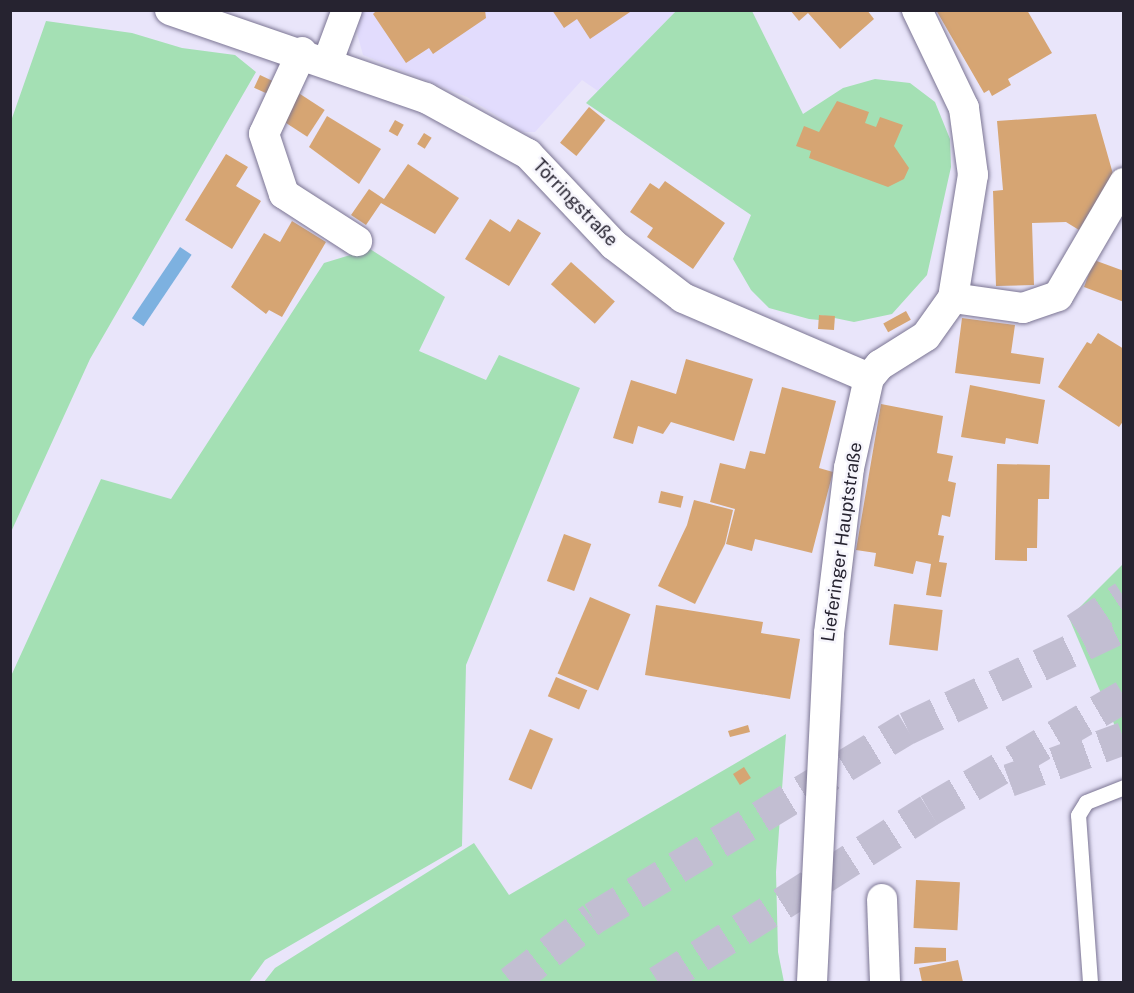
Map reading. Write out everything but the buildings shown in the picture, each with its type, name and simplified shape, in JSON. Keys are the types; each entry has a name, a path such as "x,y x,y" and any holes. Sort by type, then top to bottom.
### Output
{"street":[{"name":"Törringstraße","path":"170,10 315,57 426,98 528,154 614,245 683,298 869,378"},
{"path":"347,10 264,134 284,194 357,241"},
{"path":"869,378 880,365 926,336 953,298 973,175 972,141 964,108 917,10"},
{"path":"953,298 1023,308 1058,296 1124,183"},
{"name":"Lieferinger Hauptstraße","path":"812,982 829,633 849,468 869,378"},
{"path":"882,899 885,982"}],"lane":[{"path":"1090,982 1078,815 1086,802 1124,787"}],"shaded area":[{"path":"361,11 676,11 598,91 582,80 535,132 522,132 467,97 363,55 357,33"}],"green space":[{"path":"677,10 752,11 803,114 843,88 875,79 910,83 935,102 950,139 951,167 927,275 892,314 854,322 820,315 819,320 809,319 769,308 751,290 733,259 751,215 586,103"},
{"path":"46,21 132,33 182,48 235,55 256,72 90,359 11,532 11,121"},
{"path":"370,249 445,297 419,351 486,380 499,355 580,388 466,665 462,846 265,960 249,982 11,982 11,676 101,479 171,499 324,263"},
{"path":"1123,564 1123,745 1069,618"},
{"path":"786,734 776,872 778,952 784,982 264,982 275,968 474,843 509,895"}],"water":[{"path":"180,247 192,255 144,326 132,318"}],"tunnel":[{"path":"1076,629 1124,597"},
{"path":"511,982 593,918 907,728 1124,625"},
{"path":"658,982 929,810 1124,696"},
{"path":"1009,780 1124,738"}]}
